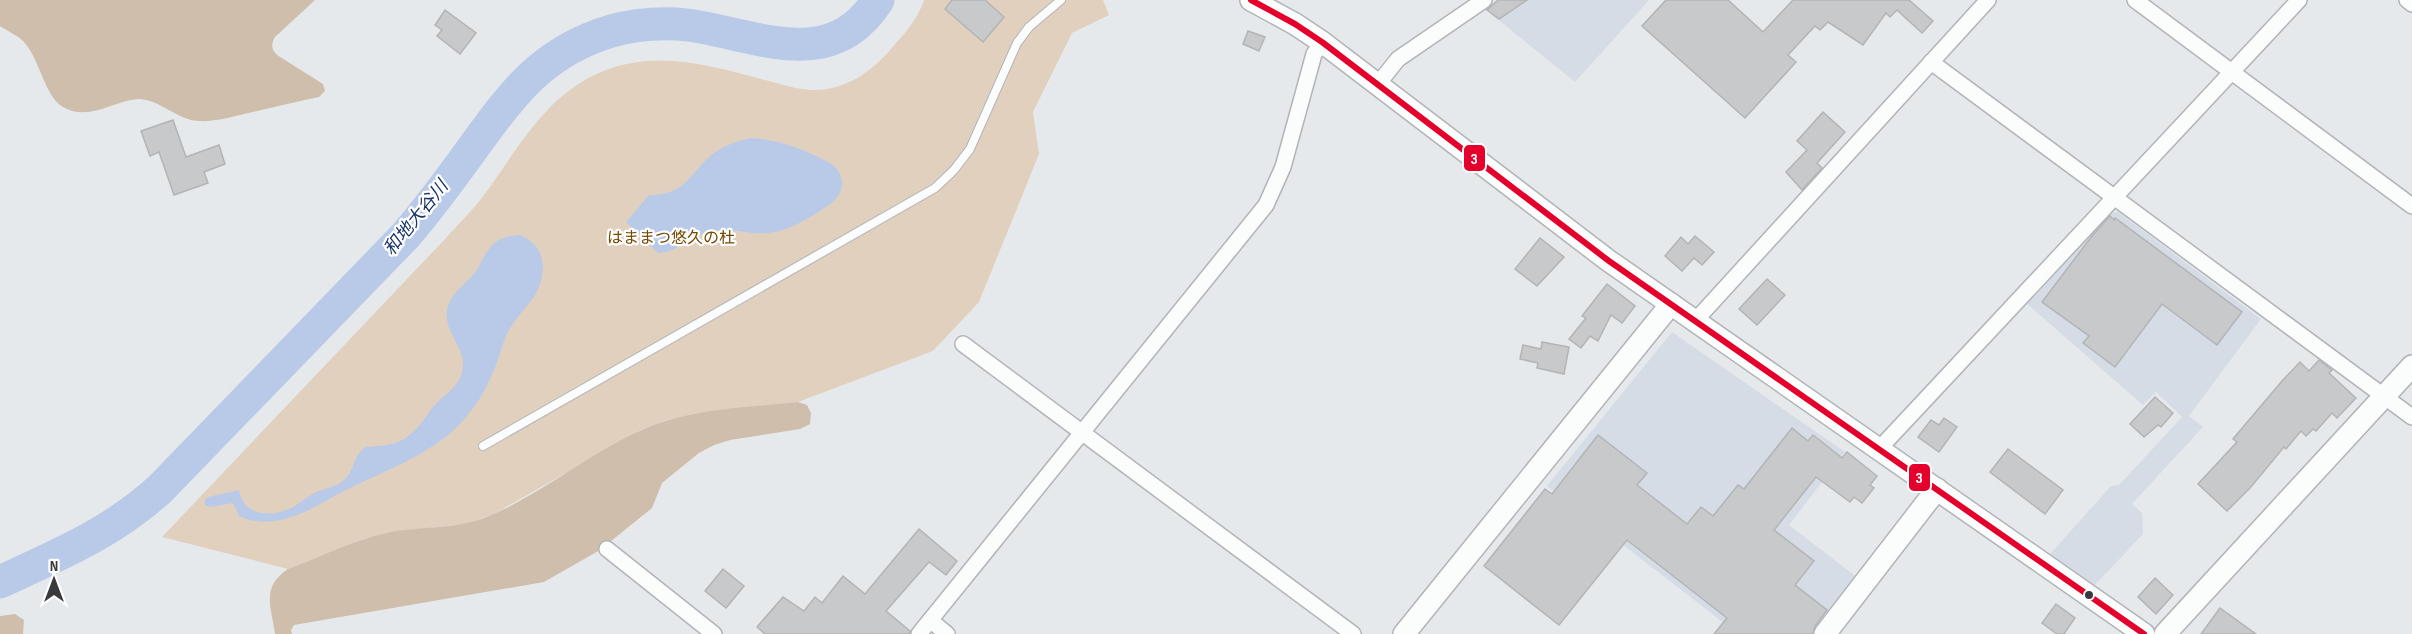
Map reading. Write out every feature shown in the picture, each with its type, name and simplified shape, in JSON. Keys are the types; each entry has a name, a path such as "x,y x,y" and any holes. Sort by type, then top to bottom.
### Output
{"main road":[{"path":"1251,0 1322,42 1609,261 2144,634"},
{"path":"1404,634 1671,304"},
{"path":"2165,634 2412,366"},
{"path":"1825,634 1937,489"}],"street":[{"path":"1378,84 1398,58 1484,0"},
{"path":"1695,321 1988,0"},
{"path":"2135,0 2412,206"},
{"path":"1879,449 2299,0"},
{"path":"2407,0 2412,4"},
{"path":"919,634 1266,205 1283,167 1314,54 1322,42"},
{"path":"1931,62 2412,417"},
{"path":"963,344 1353,634"},
{"path":"607,549 714,634"},
{"path":"930,620 947,634"}],"lane":[{"path":"483,446 935,188 954,170 970,149 1017,43 1029,27 1061,0"}],"shaded area":[{"path":"0,0 315,0 275,37 272,46 277,55 323,84 325,91 319,97 211,121 190,120 154,102 138,99 91,112 73,111 63,107 51,94 34,57 23,41 0,26"},
{"path":"1498,0 1649,0 1575,82 1485,9"},
{"path":"2118,212 2261,319 2189,416 2203,427 2132,504 2142,513 2143,534 2095,585 2050,554 2111,486 2119,485 2182,417 2156,392 2143,405 2026,303 2110,213"},
{"path":"1672,332 1845,452 1789,525 1858,578 1815,634 1738,634 1547,486"},
{"path":"798,402 807,405 811,413 810,424 800,429 730,440 699,453 662,483 652,508 600,550 544,582 294,625 291,630 292,634 275,634 270,606 271,590 274,583 288,569 373,536 472,522 484,518 524,499 622,440 661,423 699,413"},
{"path":"15,614 24,620 23,634 0,634 0,616"}],"green space":[{"name":"はままつ悠久の杜","path":"924,0 1103,0 1109,15 1072,33 1033,112 1039,154 979,302 933,351 798,402 699,413 667,420 641,430 494,514 466,524 386,533 361,540 288,569 162,537 467,215 524,138 552,106 568,92 606,70 646,61 705,65 802,89 837,87 857,78 883,57 910,26"}],"water":[{"path":"750,138 770,140 790,146 831,164 838,171 842,180 842,189 838,196 828,206 812,216 780,231 771,233 730,230 707,232 677,248 658,253 626,222 649,195 676,189 683,185 717,151"},
{"path":"519,235 528,239 539,252 543,268 542,277 535,295 509,330 491,378 478,400 457,427 432,447 404,463 292,517 261,522 239,516 233,503 210,507 205,505 208,497 239,490 242,499 253,511 269,514 287,510 314,493 337,485 344,480 359,454 366,447 394,443 409,436 433,407 453,388 462,371 462,356 448,325 447,311 451,299 476,271 493,244 510,236"}],"building":[{"path":"952,0 985,0 1004,17 983,42 945,9"},
{"path":"1498,0 1527,0 1499,19 1487,10"},
{"path":"1666,0 1728,0 1763,32 1793,0 1909,0 1933,21 1922,33 1897,10 1890,17 1886,13 1863,45 1828,22 1820,30 1815,26 1788,55 1796,62 1745,118 1642,26"},
{"path":"445,10 476,33 460,54 437,36 442,30 435,25"},
{"path":"1248,31 1265,37 1259,51 1243,44"},
{"path":"1823,112 1845,132 1817,163 1822,168 1802,190 1786,172 1807,150 1797,141"},
{"path":"173,120 186,157 219,145 225,164 204,172 208,183 174,195 159,152 150,156 141,131"},
{"path":"2110,216 2242,312 2217,345 2162,304 2115,367 2083,343 2089,336 2042,302"},
{"path":"1695,236 1714,252 1702,265 1694,258 1682,271 1665,256 1681,237 1688,244"},
{"path":"1540,238 1564,257 1537,286 1515,269"},
{"path":"1767,279 1785,295 1757,325 1739,309"},
{"path":"1607,284 1635,306 1622,323 1611,315 1598,341 1590,336 1581,348 1569,339 1586,318 1582,316"},
{"path":"1542,342 1569,347 1564,374 1537,368 1538,363 1520,359 1523,345 1541,349"},
{"path":"2319,360 2332,370 2329,373 2356,398 2337,418 2332,413 2316,431 2313,429 2306,436 2301,431 2227,511 2198,484 2237,442 2233,439 2300,362 2309,371"},
{"path":"2155,397 2173,413 2161,427 2158,425 2144,437 2130,424"},
{"path":"1944,418 1957,427 1939,452 1918,437 1931,420 1939,425"},
{"path":"1792,428 1808,441 1813,435 1842,458 1847,452 1877,476 1870,485 1874,488 1862,503 1854,497 1850,502 1816,477 1774,530 1814,561 1795,585 1827,610 1815,626 1813,634 1714,634 1727,618 1627,540 1559,625 1484,566 1545,489 1552,494 1598,435 1647,473 1637,485 1687,524 1701,507 1713,516 1738,485 1744,489"},
{"path":"2008,449 2063,490 2045,514 1990,472"},
{"path":"919,529 957,561 946,575 929,562 886,611 910,631 909,634 765,634 757,627 783,597 804,611 815,597 822,603 843,576 865,594"},
{"path":"723,569 744,586 726,608 705,591"},
{"path":"2155,578 2173,595 2156,614 2138,597"},
{"path":"2056,604 2075,618 2064,634 2057,634 2042,623"},
{"path":"2220,608 2256,634 2201,634"}],"waterway":[{"name":"和地大谷川","path":"0,582 104,531 142,505 160,489 406,235 508,101 521,86 551,60 589,39 625,28 650,24 687,25 790,44 815,43 838,37 859,23 878,0"}],"transit line":[{"name":"3","path":"1251,0 1322,42 1609,261 2144,634"}]}
